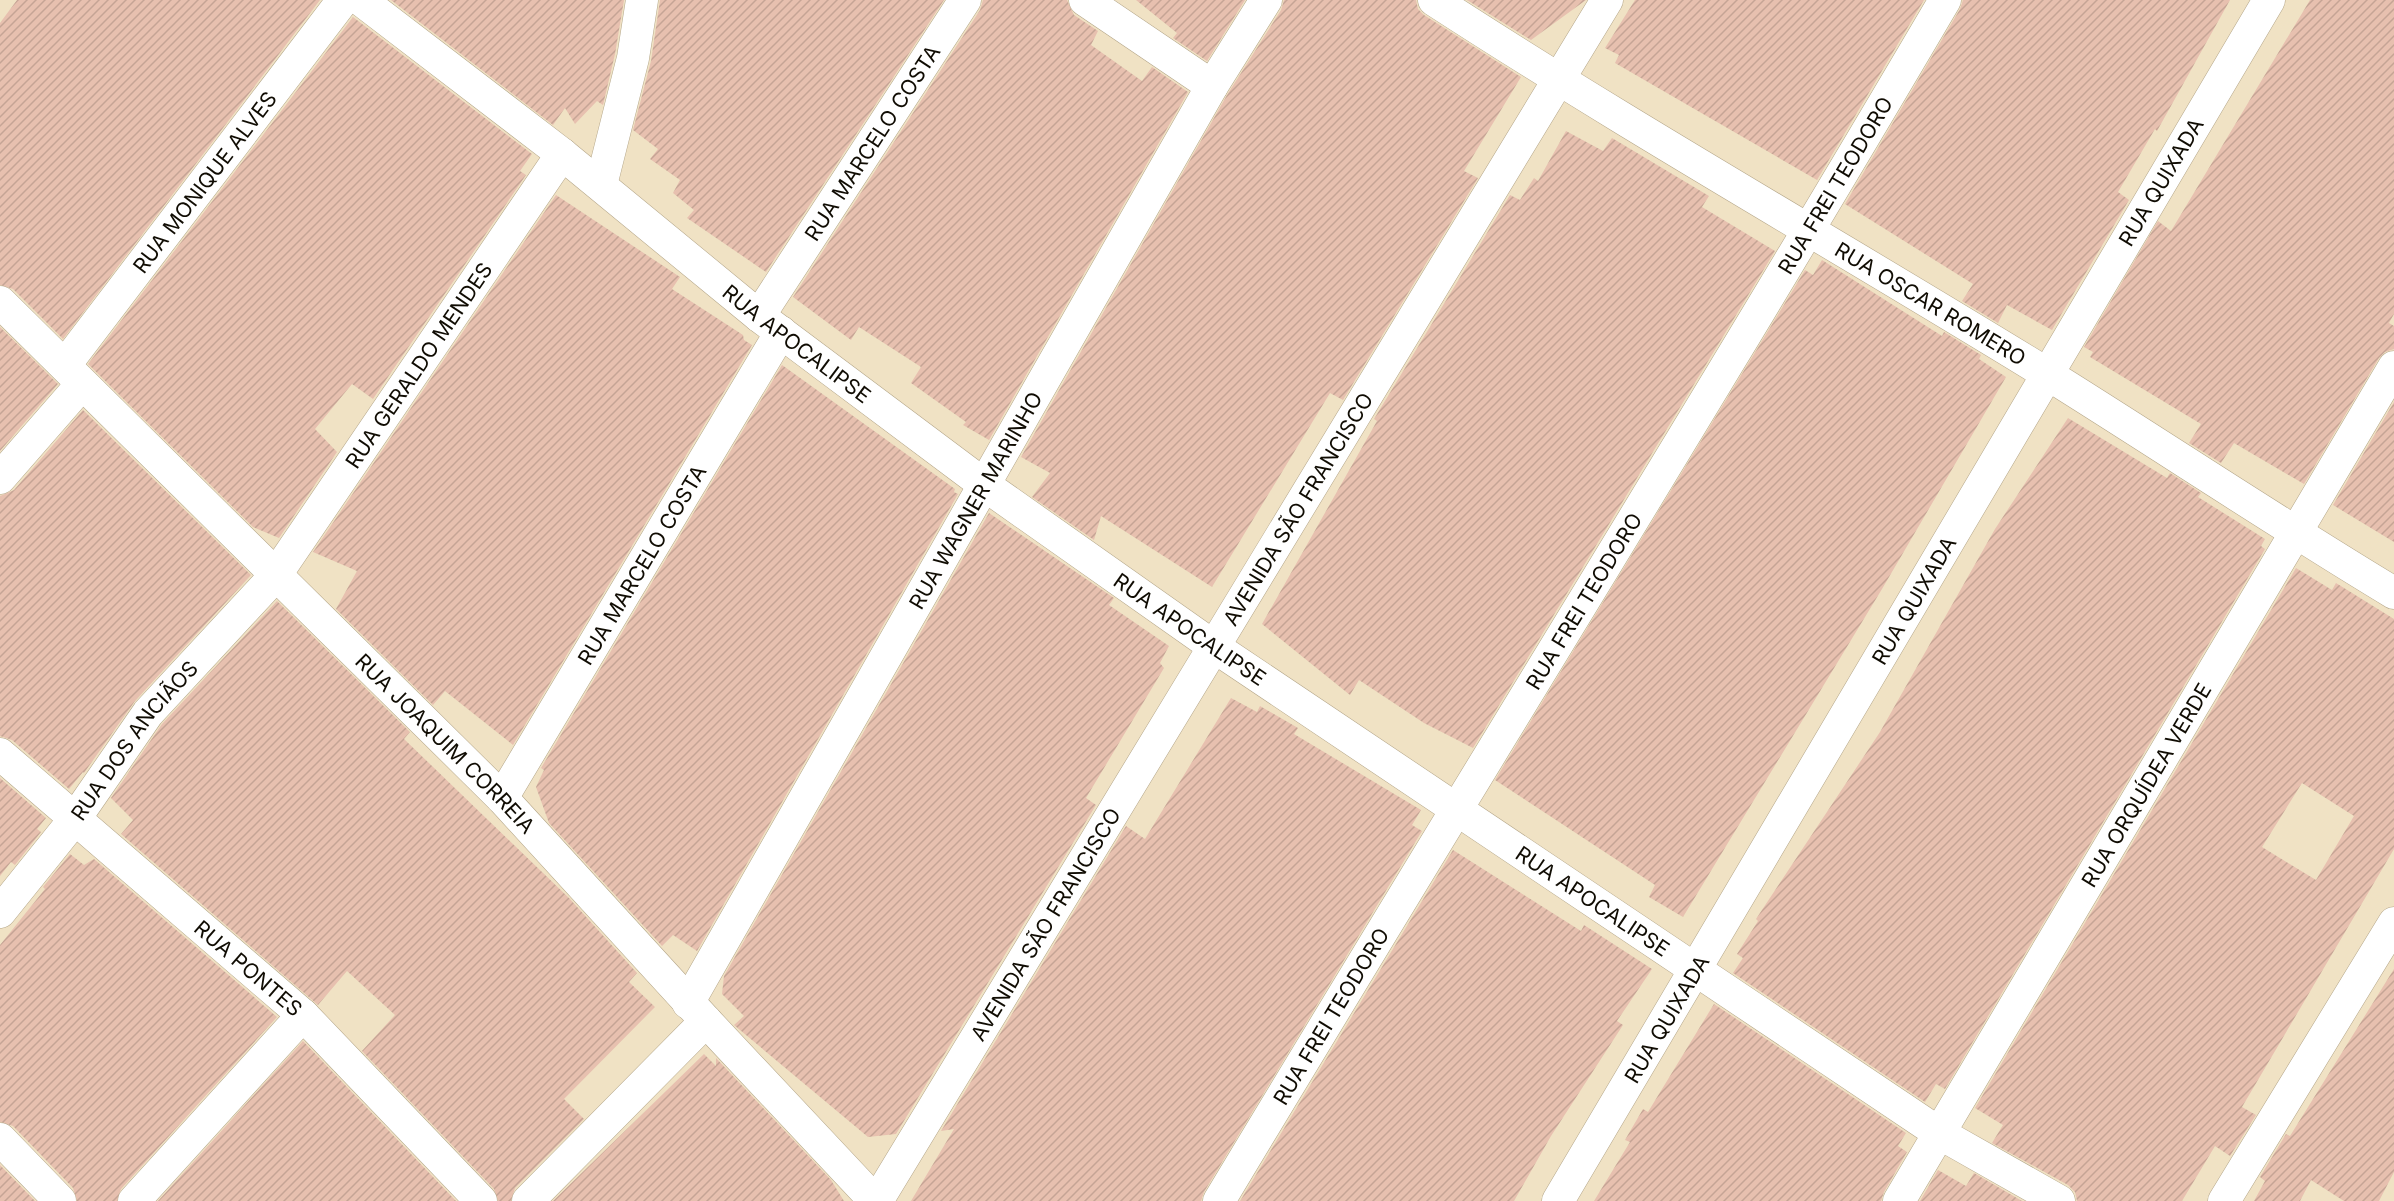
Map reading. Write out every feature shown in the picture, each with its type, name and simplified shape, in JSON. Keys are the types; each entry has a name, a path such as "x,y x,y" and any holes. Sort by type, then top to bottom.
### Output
{"street":[{"name":"RUA MONIQUE ALVES","path":"0,478 343,0"},
{"name":"RUA APOCALIPSE","path":"361,0 562,154 770,324 986,486 1213,646 1940,1133 2060,1201"},
{"path":"601,185 633,58 642,0"},
{"name":"RUA MARCELO COSTA","path":"502,798 770,324 965,0"},
{"path":"1085,0 1212,86"},
{"name":"RUA WAGNER MARINHO","path":"528,1201 697,1012 986,486 1212,86 1266,0"},
{"name":"RUA OSCAR ROMERO","path":"1434,0 1558,81 2045,373 2295,534 2394,593"},
{"name":"AVENIDA SÃO FRANCISCO","path":"876,1201 1607,0"},
{"name":"RUA FREI TEODORO","path":"1219,1201 1454,808 1809,230 1945,0"},
{"name":"RUA QUIXADA","path":"1558,1201 1697,969 2045,373 2269,0"},
{"name":"RUA GERALDO MENDES","path":"275,576 562,154"},
{"name":"RUA JOAQUIM CORREIA","path":"0,302 502,798 697,1012 876,1201"},
{"name":"RUA ORQUÍDEA VERDE","path":"1899,1201 2394,366"},
{"name":"RUA DOS ANCIÃOS","path":"0,912 74,820 148,713 275,576"},
{"name":"RUA PONTES","path":"0,754 303,1015 481,1201"},
{"path":"2224,1201 2394,923"},
{"path":"134,1201 303,1015"},
{"path":"0,1139 60,1201"}],"building":[{"path":"17,0 320,0 63,339 13,289 0,285 0,23"},
{"path":"391,0 624,0 603,105 597,101 575,124 565,108 553,125"},
{"path":"660,0 944,0 766,272 687,218 694,210 673,193 680,180 650,159 658,149 633,130 651,61"},
{"path":"983,0 1067,0 1074,15 1098,31 1091,45 1142,81 1152,67 1188,92 989,440 963,425 966,422 911,383 921,367 859,327 851,340 793,297 980,10"},
{"path":"1136,0 1245,0 1207,61 1173,38 1177,33"},
{"path":"1284,0 1416,0 1418,9 1424,15 1521,77 1464,171 1478,178 1343,400 1330,393 1212,587 1101,516 1094,540 1032,497 1050,473 1021,457 1227,95 1281,10"},
{"path":"1467,0 1586,0 1531,40"},
{"path":"1635,0 1924,0 1817,180 1615,63 1619,55 1605,48"},
{"path":"1963,0 2230,0 2157,131 2155,129 2118,192 2129,200 2052,330 2007,305 1998,323 1962,301 1973,284 1845,204 1960,9"},
{"path":"2310,0 2394,0 2394,314 2389,323 2394,326 2394,349 2385,352 2379,358 2304,484 2234,443 2221,463 2189,443 2201,424 2090,357 2093,352 2084,347 2158,221 2171,231"},
{"path":"353,17 532,154 520,171 526,175 373,399 352,384 315,429 337,452 279,538 253,527 88,364"},
{"path":"1566,131 1603,151 1612,138 1709,196 1702,207 1775,251 1473,748 1424,723 1359,680 1350,695 1262,624 1377,421 1374,419 1510,195 1520,200 1534,178 1538,181"},
{"path":"556,195 680,277 672,289 743,335 744,340 752,345 513,745 445,691 433,705 336,609 357,571 313,552"},
{"path":"1822,260 1942,336 1944,332 1981,355 1979,359 2006,377 1882,589 1683,917 1649,897 1655,885 1495,780 1805,270 1813,275"},
{"path":"0,327 58,384 0,451"},
{"path":"782,365 955,489 954,492 958,494 697,951 673,935 662,946 549,823 536,787 544,770 541,768"},
{"path":"2394,402 2394,542 2333,505"},
{"path":"83,410 251,575 135,701 84,773 69,789 12,740 0,736 0,496 14,490"},
{"path":"2068,418 2167,478 2170,473 2201,493 2198,497 2265,539 2261,546 2265,549 1945,1089 1936,1084 1925,1102 1733,973 1743,958 1737,954 1758,921 1756,919 1880,732 1995,529"},
{"path":"989,513 1114,598 1109,605 1169,646 1160,663 1164,668 1086,798 1096,805 896,1134 868,1137 734,1025 744,1016 722,994 724,976"},
{"path":"2296,568 2332,590 2336,583 2394,619 2394,849 2242,1107 2256,1115 2230,1156 2215,1146 2182,1201 2077,1201 2075,1192 2068,1185 1992,1143 2003,1125 1975,1108","holes":["2302,783 2354,816 2316,880 2262,847"]},
{"path":"277,601 410,732 404,739 569,898 637,973 629,982 655,1007 564,1099 584,1119 515,1188 511,1201 498,1201 494,1189 362,1051 395,1015 347,971 318,1005 121,834 133,820 111,798 162,724"},
{"path":"1231,698 1257,712 1260,706 1298,728 1294,734 1421,810 1412,825 1422,831 1204,1192 1201,1201 911,1201 954,1129 941,1131 1126,826 1145,839"},
{"path":"0,778 46,818 37,829 41,832 15,865 11,862 0,876"},
{"path":"1453,850 1581,931 1584,925 1652,969 1617,1021 1623,1025 1551,1136 1514,1201 1240,1201"},
{"path":"70,854 84,865 94,859 277,1017 121,1189 117,1201 77,1201 73,1188 13,1126 0,1122 0,945"},
{"path":"2394,969 2394,1172 2379,1201 2344,1201 2311,1180 2300,1201 2254,1201 2265,1181 2260,1177 2286,1134 2290,1136"},
{"path":"1714,1004 1906,1133 1898,1146 1907,1152 1881,1201 1594,1201 1630,1142 1625,1140 1643,1109 1648,1112"},
{"path":"303,1041 456,1201 158,1201"},
{"path":"704,1054 716,1066 716,1058 831,1180 844,1201 553,1201"},
{"path":"0,1165 35,1201 0,1201"},
{"path":"1938,1170 1966,1186 1974,1173 2022,1201 1920,1201"}]}
